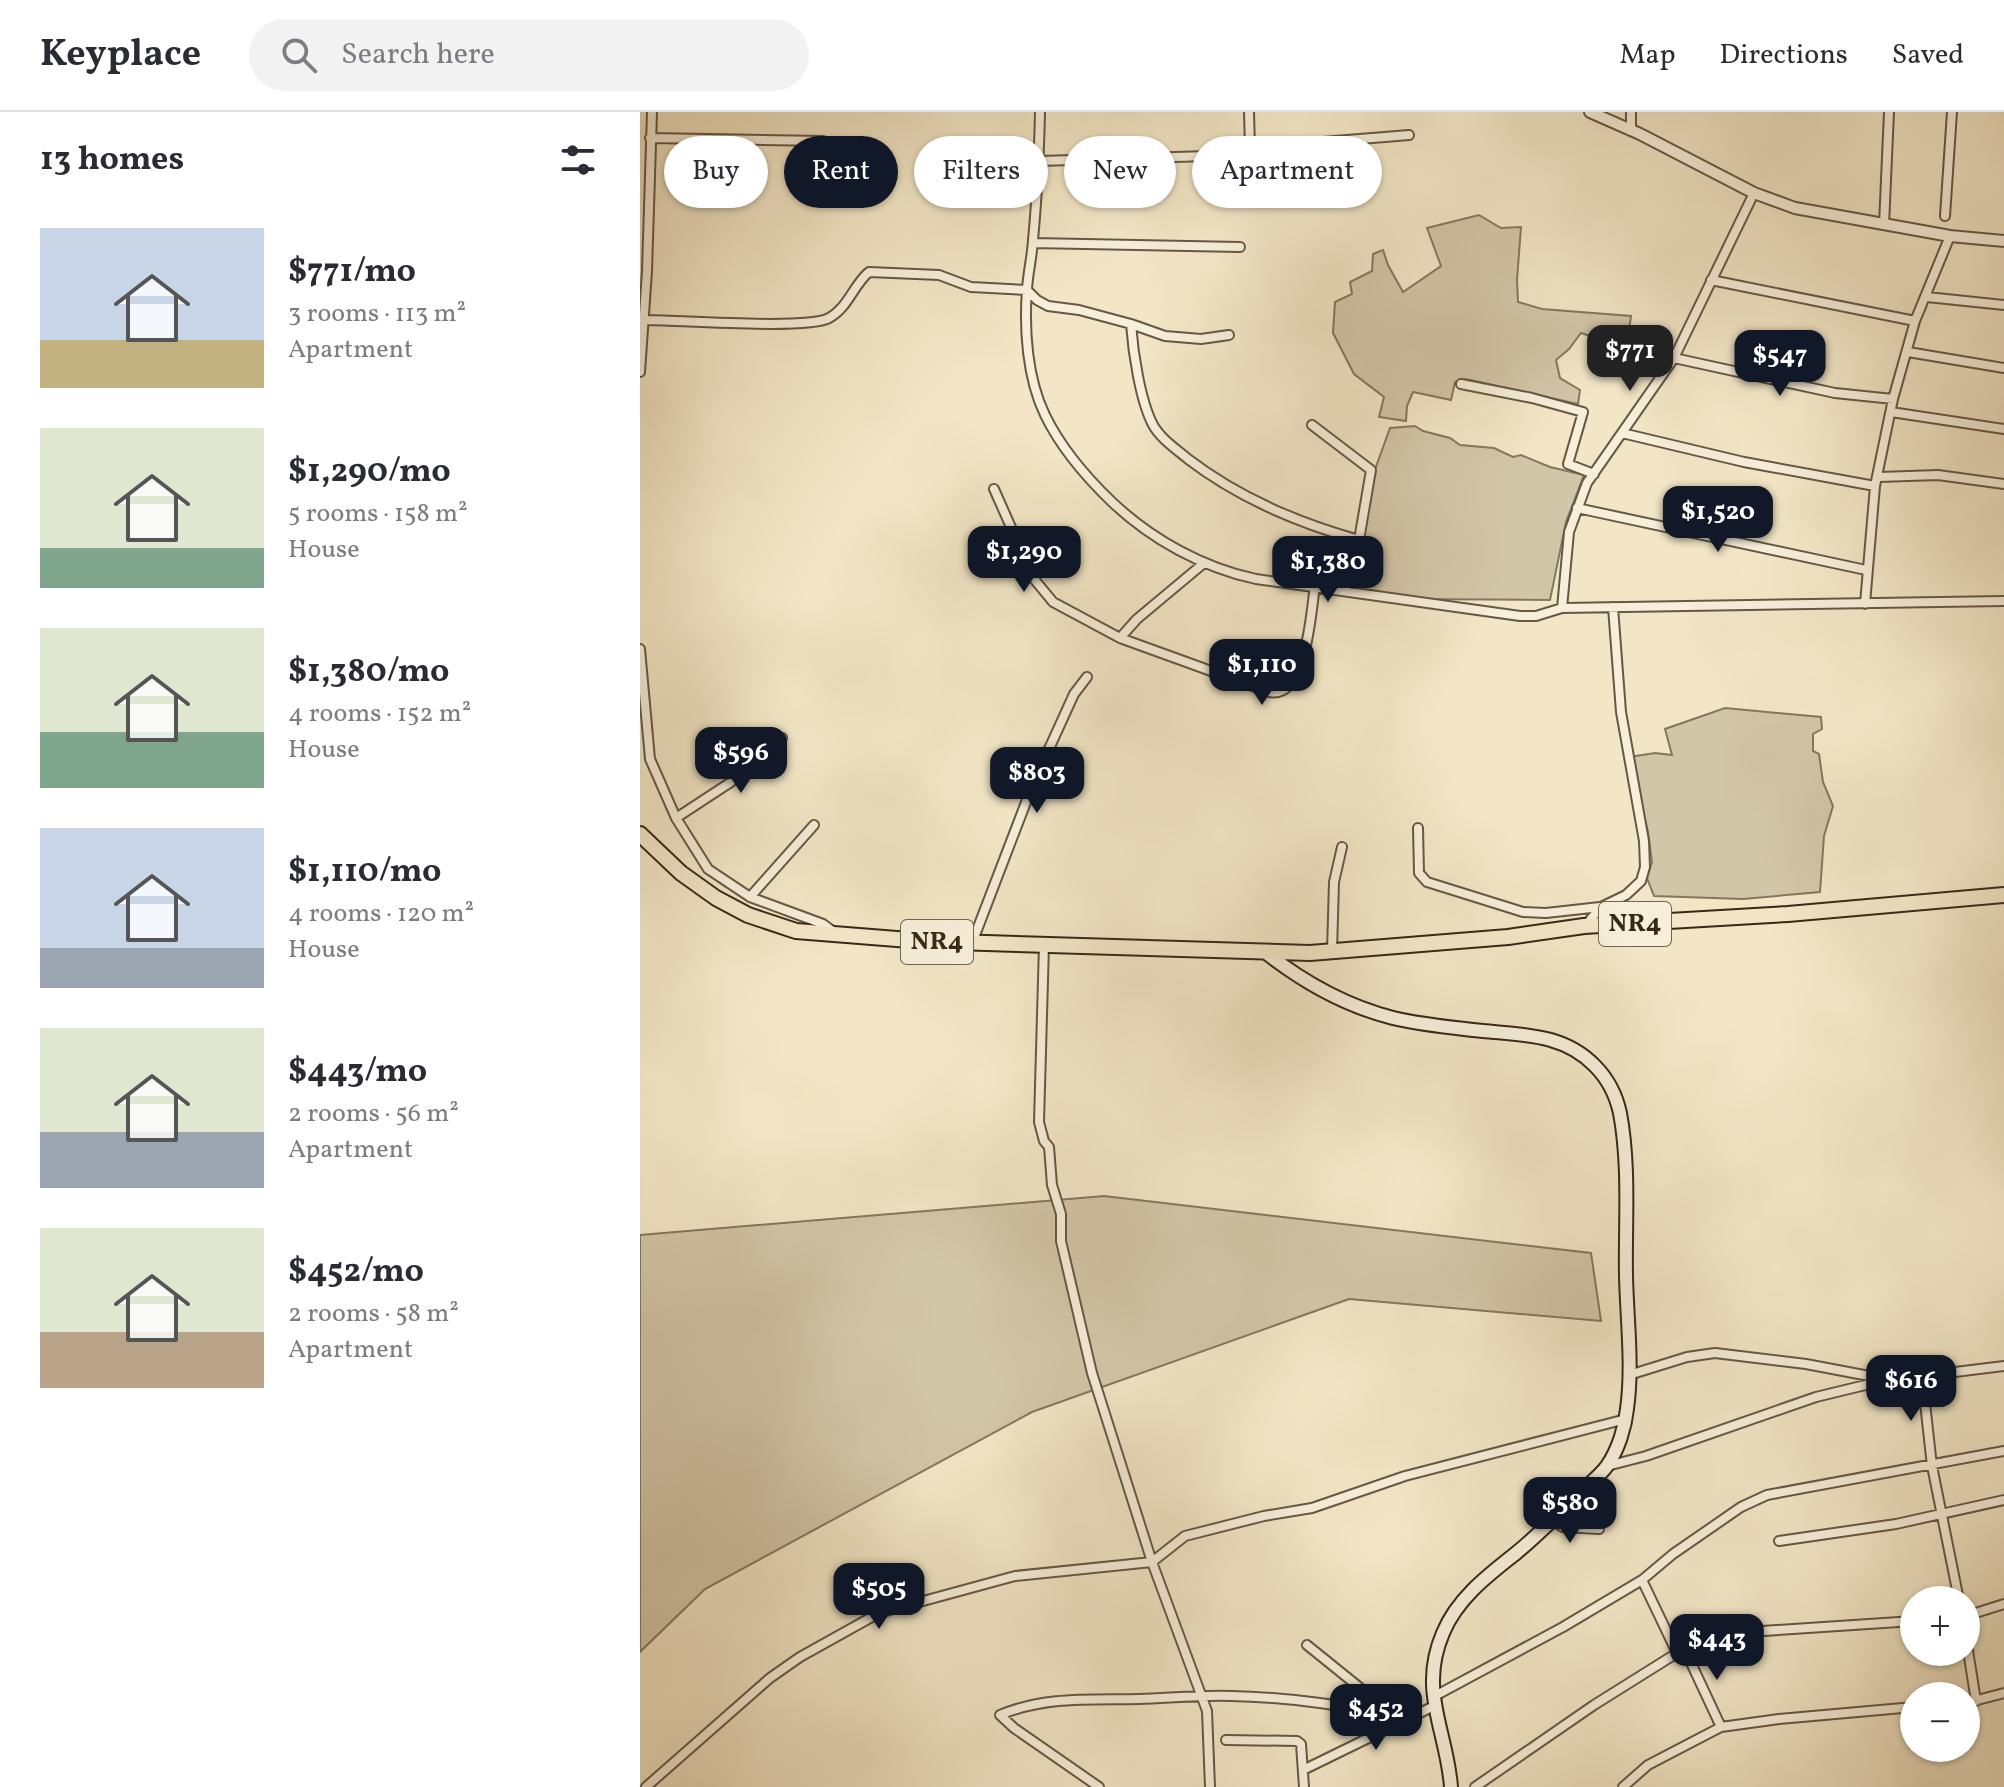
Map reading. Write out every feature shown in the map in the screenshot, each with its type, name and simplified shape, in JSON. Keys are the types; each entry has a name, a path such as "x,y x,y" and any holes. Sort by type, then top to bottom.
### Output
{"highway":[{"name":"NR4","path":"640,834 681,873 716,898 748,915 796,931 972,943 1265,952 1332,951 1495,938 1584,926 1802,913 2004,895"}],"main road":[{"path":"1265,952 1294,974 1371,1011 1444,1027 1539,1036 1574,1049 1607,1080 1615,1097 1621,1126 1626,1190 1626,1419 1619,1443 1607,1466 1553,1521 1474,1588 1443,1633 1437,1654 1433,1702 1449,1763 1451,1787"}],"street":[{"path":"640,372 645,320 652,112"},
{"path":"1040,112 1040,136"},
{"path":"1249,112 1250,136"},
{"path":"1590,112 1754,193 1795,208 1950,236 2004,241"},
{"path":"1631,112 1631,131"},
{"path":"1884,225 1889,112"},
{"path":"1945,216 1952,112"},
{"path":"1382,137 1409,135"},
{"path":"650,138 784,140"},
{"path":"1048,161 1192,158"},
{"path":"1562,608 1569,532 1577,508 1594,474 1674,358 1754,193"},
{"path":"1036,208 1027,290 1027,342 1045,414 1096,486 1121,510 1141,527 1204,563 1236,575 1499,615 1536,616 1562,608 2004,601"},
{"path":"1865,604 1877,481 1893,399 1915,321 1950,236"},
{"path":"1033,243 1240,247"},
{"path":"645,320 819,321 830,318 857,289 865,275 874,271 939,275 971,287 1027,290 1048,306 1079,310 1165,336 1183,339 1229,335"},
{"path":"1711,280 1915,321"},
{"path":"1927,297 2004,305"},
{"path":"1131,324 1134,356 1150,419 1162,437 1214,478 1255,502 1359,540"},
{"path":"1908,352 2004,368"},
{"path":"1674,358 1835,393 1893,399"},
{"path":"1461,384 1583,412 1568,464 1594,474"},
{"path":"1891,412 2004,429"},
{"path":"1312,425 1371,470 1359,540 1346,591"},
{"path":"1622,433 1744,462 1877,481 1938,475 2004,484"},
{"path":"994,489 1043,593 1069,611 1120,638 1269,692 1280,692 1300,671 1315,586"},
{"path":"1577,508 1866,570"},
{"path":"1120,638 1137,619 1204,563"},
{"path":"1418,828 1419,873 1427,882 1523,912 1546,913 1601,907 1626,895 1641,881 1646,855 1621,712 1613,607"},
{"path":"640,649 650,759 676,818 708,869 750,897 823,924 842,936"},
{"path":"972,943 1033,784 1074,694 1087,677"},
{"path":"676,818 731,782 782,738"},
{"path":"750,897 814,825"},
{"path":"1332,951 1334,882 1342,847"},
{"path":"1584,926 1601,907"},
{"path":"1044,945 1039,1122 1044,1141 1049,1147 1052,1185 1061,1214 1061,1241 1092,1373 1152,1562 1202,1697 1208,1720 1210,1787"},
{"path":"1628,1375 1687,1357 1715,1353 1806,1364 1889,1380"},
{"path":"1607,1466 1646,1456 1816,1397 1889,1380 2004,1366"},
{"path":"1922,1376 1932,1466 1956,1586"},
{"path":"646,1787 770,1678 800,1657 879,1613 1015,1576 1152,1562 1185,1536 1264,1516 1312,1508 1405,1476 1626,1419"},
{"path":"1303,1770 1407,1719 1642,1580 1673,1554 1741,1507 1767,1495 1807,1485 1932,1466 2004,1451"},
{"path":"1779,1541 1896,1524 2004,1500"},
{"path":"1553,1521 1563,1527 1599,1529"},
{"path":"1642,1580 1721,1727"},
{"path":"1980,1612 2004,1604"},
{"path":"1475,1787 1607,1696 1681,1651 1748,1632 1900,1622"},
{"path":"1307,1645 1359,1687 1384,1713"},
{"path":"1980,1700 2004,1693"},
{"path":"1099,1787 1000,1715 1023,1705 1054,1700 1265,1697 1384,1713 1407,1719"},
{"path":"1623,1787 1648,1765 1721,1727 1792,1717 1900,1708"},
{"path":"1226,1740 1294,1740 1301,1744 1304,1787"}],"shaded area":[{"path":"1479,215 1501,228 1521,227 1518,302 1542,309 1631,316 1628,338 1618,345 1581,333 1556,360 1560,378 1580,390 1578,404 1466,379 1455,382 1451,400 1413,392 1407,406 1406,421 1379,417 1384,397 1354,374 1333,333 1335,302 1352,294 1350,282 1372,271 1373,254 1383,250 1403,292 1441,266 1427,228"},
{"path":"1415,426 1450,438 1460,445 1494,448 1513,457 1521,455 1550,467 1584,475 1566,522 1550,600 1408,599 1358,591 1358,587 1350,586 1356,570 1372,478 1390,428"},
{"path":"1725,708 1821,717 1822,729 1813,734 1813,751 1819,754 1823,782 1833,806 1824,836 1820,892 1743,899 1654,896 1647,878 1652,862 1648,832 1629,757 1655,753 1672,755 1665,729"},
{"path":"1104,1196 1591,1253 1601,1321 1349,1299 1032,1412 705,1589 640,1652 640,1235"}]}
